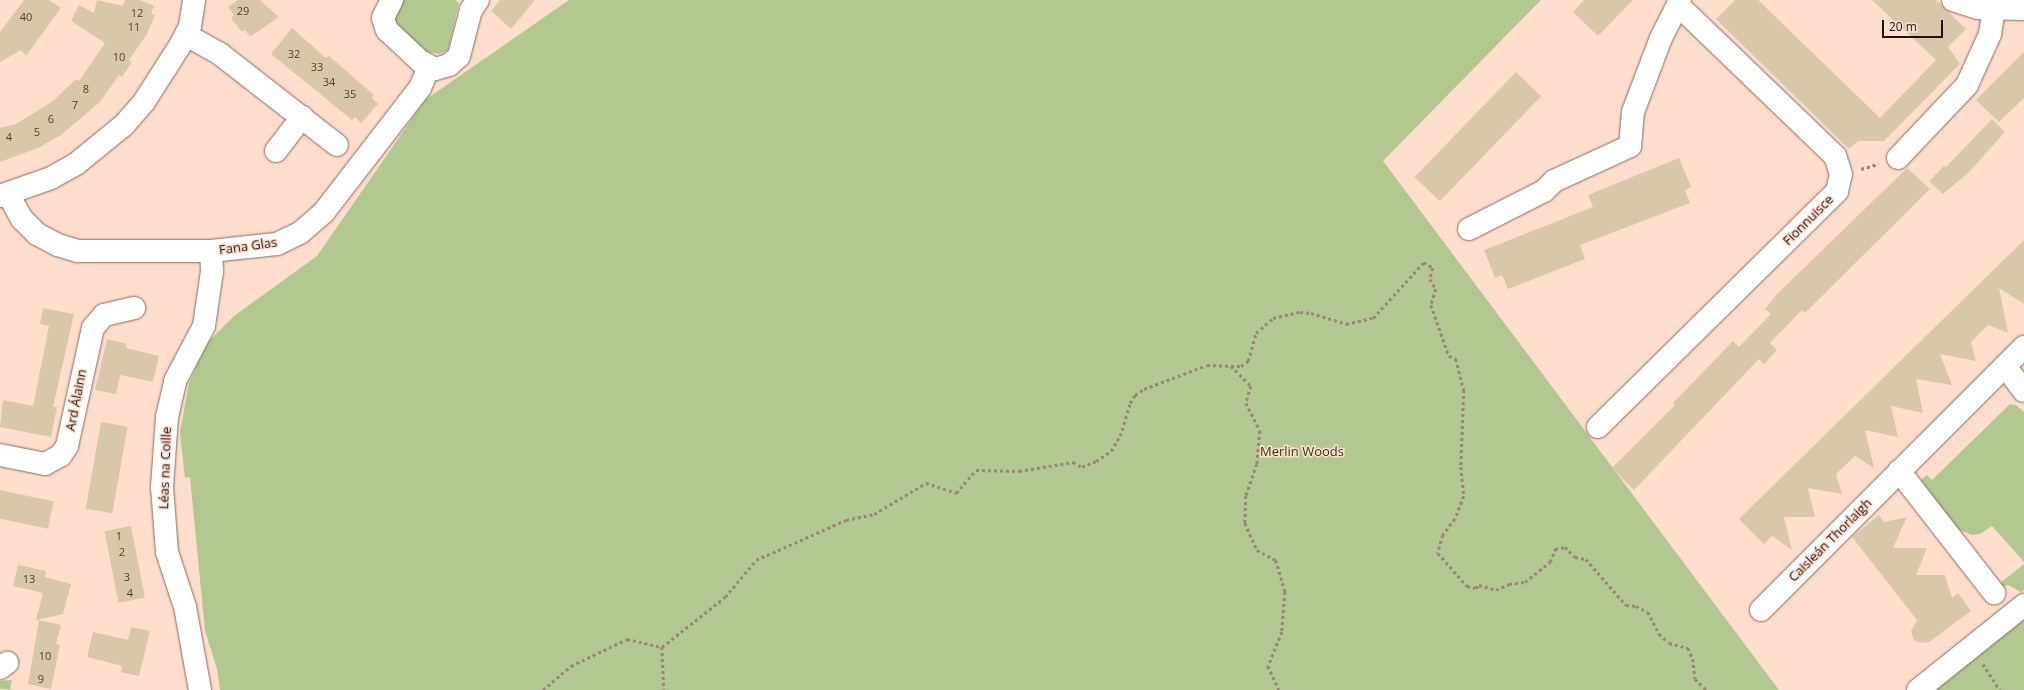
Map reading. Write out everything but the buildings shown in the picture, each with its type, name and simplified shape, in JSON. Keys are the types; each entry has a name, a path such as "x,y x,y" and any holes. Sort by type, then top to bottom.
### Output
{"street":[{"name":"Fana Glas","path":"194,0 186,35 144,102 112,137 76,164 52,178 4,195 22,219 37,234 72,250 93,252 211,252 277,244 292,238 316,220 420,88 429,67"},
{"path":"392,0 383,18 388,30 400,45 429,67 445,67 459,56 465,41 469,16 478,0"},
{"path":"1953,0 1978,8 2024,9"},
{"path":"1469,229 1544,191 1554,180 1630,146 1633,112 1661,38 1680,3 1835,156 1841,174"},
{"path":"1898,158 1967,85 1990,34 1994,8"},
{"path":"186,35 220,54 336,145"},
{"path":"276,151 302,117"},
{"name":"Fionnuisce","path":"1598,426 1837,191 1841,174"},
{"name":"Léas na Coille","path":"198,690 185,607 167,552 162,487 167,417 175,381 204,326 212,271 211,252"},
{"name":"Ard Álainn","path":"0,455 44,464 61,455 67,446 93,328 104,315 134,308"},
{"name":"Caisleán Thorlaigh","path":"1761,610 2024,347"},
{"path":"2005,366 2024,390"},
{"path":"1899,471 1994,593"},
{"path":"1918,690 1971,646 2024,606"}],"path":[{"path":"1841,174 1898,158"},
{"path":"662,647 725,597 756,560 846,520 874,514 926,483 956,493 976,470 1018,471 1072,462 1082,467 1111,451 1120,436 1135,395 1187,371 1207,366 1241,366 1248,361 1256,333 1273,318 1300,312 1311,313 1346,324 1361,322 1372,318 1424,262 1434,268 1430,279 1436,289 1431,305 1449,356 1456,359 1464,390 1461,468 1464,496 1455,519 1443,535 1438,553 1467,586 1476,588 1479,585 1496,590 1509,584 1525,582 1550,562 1555,549 1565,547 1575,557 1586,559 1626,605 1648,612 1659,634 1669,643 1688,648 1693,659 1695,679 1708,690"},
{"path":"1231,366 1251,386 1246,403 1260,431 1257,464 1246,496 1245,523 1257,550 1276,560 1285,592 1282,632 1268,666 1279,690"},
{"path":"543,690 571,666 626,639 662,647"},
{"path":"1971,646 2000,690"},
{"path":"662,647 664,690"}],"green space":[{"path":"402,0 455,0 459,3 448,50 439,54 421,51 399,33 393,14"},
{"name":"Merlin Woods","path":"569,0 1541,0 1383,161 1779,690 220,690 217,669 205,631 190,477 185,478 180,433 189,383 207,343 234,316 317,256 425,100"},
{"path":"2010,404 2016,405 2024,412 2024,562 1992,526 1980,534 1972,535 1957,529 1921,480 1927,475 1932,480"},
{"path":"2024,564 2024,590 2021,592 2008,585 2001,587 1999,584"},
{"path":"2024,617 2024,690 1932,690"},
{"path":"12,680 10,689 17,690 0,689 0,681"}]}
